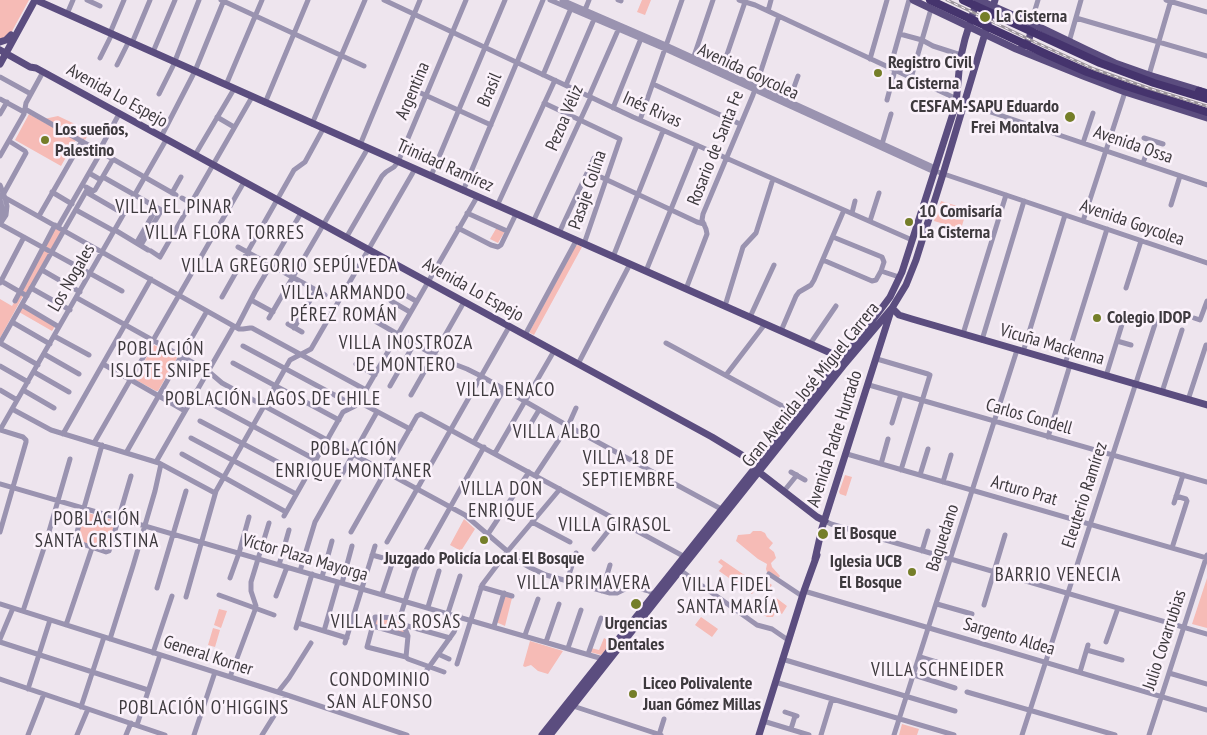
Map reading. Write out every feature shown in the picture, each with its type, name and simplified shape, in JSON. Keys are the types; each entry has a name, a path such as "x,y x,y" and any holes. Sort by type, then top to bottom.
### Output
{"highway":[{"path":"963,0 1100,63 1154,83 1207,99"},
{"path":"933,5 1081,69 1126,86 1207,112"}],"main road":[{"path":"0,64 6,40 11,35 30,0"},
{"path":"3,49 36,0"},
{"name":"Trinidad Ramírez","path":"36,0 842,358"},
{"path":"913,0 933,5 957,21 986,32 998,40 1125,92 1207,118"},
{"path":"978,0 995,4 1008,13 1110,60 1149,75 1204,92"},
{"name":"Gran Avenida José Miguel Carrera","path":"758,468 798,414 883,307 900,278 957,99 958,71 961,55 978,0"},
{"name":"Gran Avenida José Miguel Carrera","path":"550,735 572,702 603,662 758,468 885,319 892,308 911,274 995,4"},
{"path":"957,21 962,28 965,40"},
{"path":"1019,48 1027,43 1031,24"},
{"path":"980,51 985,45 998,40"},
{"name":"Avenida Lo Espejo","path":"3,49 712,437 758,468 784,491 825,521"},
{"path":"892,308 893,292"},
{"name":"Vicuña Mackenna","path":"892,308 901,316 1207,405"},
{"name":"Avenida Padre Hurtado","path":"759,735 803,594 821,546 825,521 892,308"},
{"path":"842,358 843,366"},
{"name":"Gran Avenida José Miguel Carrera","path":"656,596 680,570 686,558"},
{"name":"Gran Avenida José Miguel Carrera","path":"542,735 572,702"}],"street":[{"path":"67,14 73,0"},
{"path":"87,0 100,6"},
{"path":"100,58 124,0"},
{"path":"117,65 150,0"},
{"path":"153,52 175,0"},
{"path":"159,94 200,0"},
{"path":"223,0 364,66"},
{"name":"Los Nogales","path":"0,430 145,177 195,71 223,0"},
{"path":"226,85 262,0"},
{"path":"265,103 308,0"},
{"path":"312,124 365,0"},
{"name":"Inés Rivas","path":"384,0 663,131 912,240"},
{"path":"360,145 420,0"},
{"name":"Argentina","path":"346,238 382,176 398,162 466,0"},
{"path":"431,176 505,0"},
{"name":"Brasil","path":"463,191 543,0"},
{"name":"Avenida Goycolea","path":"550,0 666,47 931,170 935,170"},
{"name":"Avenida Goycolea","path":"562,0 571,7 585,10 595,17"},
{"path":"585,10 589,0"},
{"path":"640,120 682,0"},
{"path":"693,59 713,0"},
{"path":"739,0 768,11 957,99"},
{"path":"768,11 771,0"},
{"path":"870,59 887,0"},
{"path":"887,100 892,69 909,0"},
{"path":"1031,24 1038,0"},
{"path":"1069,42 1081,0"},
{"path":"1149,75 1169,0 1207,12"},
{"path":"720,72 745,2"},
{"path":"911,78 933,5"},
{"path":"543,75 571,7"},
{"name":"Rosario de Santa Fe","path":"686,289 706,236 706,229 702,218 703,214 755,88 779,16"},
{"path":"566,85 595,17"},
{"path":"1076,18 1207,56"},
{"name":"Pezoa Véliz","path":"533,222 580,120 619,27"},
{"path":"900,34 961,55"},
{"path":"613,108 642,37"},
{"path":"0,156 24,114 26,103 43,72"},
{"path":"789,101 798,76"},
{"path":"0,77 31,94"},
{"path":"497,206 554,80"},
{"path":"653,84 740,124"},
{"path":"195,155 234,88"},
{"name":"Avenida Goycolea","path":"755,88 789,101 931,166 943,174 1207,263"},
{"path":"414,90 491,125"},
{"path":"1083,221 1125,92"},
{"path":"76,210 160,257 252,96"},
{"path":"0,99 82,141 191,203"},
{"path":"0,114 7,102"},
{"name":"Pasaje Colina","path":"525,335 580,242 607,179 620,139 544,103"},
{"name":"Avenida Ossa","path":"964,103 1207,185"},
{"path":"1083,143 1093,113"},
{"path":"15,301 43,247 72,204 119,114"},
{"path":"882,144 891,114"},
{"path":"217,118 234,127"},
{"path":"222,297 294,170 304,162 323,129"},
{"path":"613,257 663,131"},
{"path":"1144,138 1163,144"},
{"path":"1143,163 1151,140"},
{"path":"2,196 26,153 9,141"},
{"path":"39,216 82,141"},
{"path":"646,272 697,145"},
{"path":"269,318 368,148"},
{"path":"559,233 594,158"},
{"path":"87,190 94,191 113,159"},
{"path":"186,597 215,493 290,360 311,349 415,169"},
{"path":"588,171 704,224"},
{"path":"89,173 102,178 160,210 139,244"},
{"path":"1171,205 1180,176"},
{"path":"177,195 182,177"},
{"path":"726,306 743,247 756,233 773,179"},
{"path":"94,443 244,182"},
{"path":"0,185 6,213 1,223 122,291"},
{"path":"82,185 124,214"},
{"path":"38,364 0,343 87,190"},
{"path":"52,192 72,204"},
{"path":"870,221 879,193"},
{"path":"963,334 1006,195"},
{"path":"2,196 236,327 242,329 252,328 366,390"},
{"path":"182,454 285,514 344,411 357,404 366,390 477,197"},
{"path":"852,213 855,201"},
{"path":"982,340 1024,201"},
{"path":"781,331 796,296 813,282 844,210"},
{"path":"82,707 93,672 128,585 157,484 159,463 185,411 236,327 301,213"},
{"path":"467,213 508,231"},
{"path":"458,228 498,247 501,245 516,214"},
{"name":"Baquedano","path":"894,735 994,421 1020,351 1065,215"},
{"path":"1048,437 1107,229"},
{"path":"823,260 872,281 876,280 881,271 884,262 882,257 833,236"},
{"path":"24,237 3,272 1,282 27,296"},
{"path":"1126,288 1141,241"},
{"path":"238,247 326,295"},
{"path":"578,364 630,264"},
{"path":"750,317 774,265"},
{"path":"42,270 80,292"},
{"path":"881,271 900,278"},
{"path":"63,434 151,279"},
{"path":"31,288 70,310"},
{"path":"294,328 316,290"},
{"path":"402,293 416,301"},
{"path":"76,298 208,371 222,384 467,517 506,550 508,555 537,571 602,591 613,593 634,587 649,591 656,596"},
{"path":"251,300 273,312"},
{"path":"391,301 410,312"},
{"path":"1200,320 1207,301"},
{"path":"411,395 464,302"},
{"path":"22,306 59,327"},
{"path":"810,344 836,306"},
{"path":"126,452 207,311"},
{"path":"1106,376 1122,317 1135,322"},
{"path":"1194,318 1207,323"},
{"path":"375,321 434,356 481,376 539,410 724,511"},
{"name":"Eleuterio Ramírez","path":"1022,735 1156,321"},
{"path":"12,322 50,344"},
{"path":"288,324 302,332"},
{"path":"726,375 765,324"},
{"path":"387,542 509,327"},
{"path":"1162,392 1182,330"},
{"path":"54,336 89,355"},
{"path":"1117,341 1130,345"},
{"path":"666,343 798,414"},
{"path":"390,386 414,344"},
{"path":"1188,400 1205,345"},
{"path":"243,346 285,369 410,429"},
{"path":"495,453 554,351"},
{"path":"44,354 79,374"},
{"path":"877,358 929,374 930,376 901,470"},
{"path":"233,363 339,420"},
{"path":"103,364 185,411"},
{"path":"356,364 374,375"},
{"path":"0,366 28,382"},
{"path":"34,372 68,392"},
{"name":"Carlos Condell","path":"869,385 1207,482"},
{"path":"474,442 504,389"},
{"path":"0,390 17,400"},
{"path":"23,390 54,408"},
{"path":"892,423 901,394"},
{"path":"210,402 316,460"},
{"path":"535,476 568,426 576,408"},
{"path":"12,409 49,429 159,463 215,493"},
{"path":"527,430 539,410"},
{"path":"300,571 315,522 377,412"},
{"path":"351,532 417,416 423,414 686,558"},
{"path":"200,421 306,477"},
{"path":"0,430 23,437 26,440 0,532"},
{"path":"191,438 296,494"},
{"path":"881,464 888,439"},
{"path":"102,446 75,542 106,552 110,550 131,476"},
{"path":"406,657 408,636 402,612 418,562 484,447"},
{"path":"920,475 928,449"},
{"name":"Arturo Prat","path":"847,454 1207,557"},
{"path":"943,482 951,455"},
{"path":"23,611 70,459"},
{"path":"488,534 529,472"},
{"path":"791,472 805,480"},
{"path":"784,491 797,475"},
{"path":"1174,502 1182,475"},
{"name":"Víctor Plaza Mayorga","path":"0,484 525,635 588,654 603,662"},
{"path":"457,664 481,586 560,489"},
{"path":"157,588 186,491"},
{"path":"1172,548 1187,501 1176,496"},
{"path":"230,578 249,517"},
{"path":"594,549 617,520"},
{"path":"825,521 1207,634"},
{"path":"532,522 570,542"},
{"path":"230,677 256,608 251,585 269,523"},
{"path":"279,565 289,530"},
{"path":"922,551 928,530"},
{"path":"984,605 1005,536"},
{"path":"322,577 332,541"},
{"path":"323,631 338,582 352,546"},
{"path":"312,574 297,626 323,631 346,641 375,546"},
{"path":"66,625 92,548"},
{"path":"567,581 576,553"},
{"path":"372,555 395,561 382,594"},
{"name":"Julio Covarrubias","path":"1149,735 1207,557"},
{"path":"602,591 610,565"},
{"path":"276,596 287,567"},
{"path":"680,570 757,625 772,629 788,640"},
{"path":"428,607 439,571"},
{"name":"Sargento Aldea","path":"769,574 803,594 929,628 1207,710"},
{"path":"448,613 460,576"},
{"path":"481,586 512,596"},
{"path":"494,626 504,593"},
{"path":"219,595 274,615"},
{"path":"153,652 172,596"},
{"path":"525,635 538,599"},
{"name":"General Korner","path":"0,604 407,735"},
{"path":"546,642 559,604"},
{"path":"937,604 972,614"},
{"path":"13,608 0,640 148,690"},
{"path":"1106,642 1118,608"},
{"path":"568,648 581,610"},
{"path":"424,674 450,638 460,616"},
{"path":"402,618 375,617 367,647 406,657 444,672"},
{"path":"588,654 601,618"},
{"path":"28,689 50,620"},
{"path":"404,625 450,638"},
{"path":"373,626 408,636"},
{"path":"278,692 311,643"},
{"path":"1080,672 1087,647 1122,660"},
{"path":"438,654 449,658"},
{"path":"137,725 160,655"},
{"path":"920,657 956,668"},
{"path":"782,659 955,711"},
{"path":"194,735 215,672"},
{"path":"1169,673 1207,684"},
{"path":"914,675 955,688"},
{"path":"0,681 165,735"},
{"path":"775,682 944,734 954,735"},
{"path":"967,692 1115,735"},
{"path":"28,735 44,694"},
{"path":"262,735 287,695"},
{"path":"821,735 832,699"},
{"path":"572,702 660,735 664,719"},
{"path":"77,735 88,709"},
{"path":"785,712 796,716 791,729"},
{"path":"763,721 809,735"},
{"path":"126,735 131,723"},
{"path":"384,735 388,729"}],"shaded area":[{"path":"0,0 29,0 10,35 0,41"},
{"path":"642,0 651,0 645,15 637,12"},
{"name":"Los sueños, Palestino","path":"29,114 76,140 61,166 15,140"},
{"path":"58,116 75,124 70,133 44,119"},
{"path":"76,126 89,133 85,140 72,133"},
{"path":"941,201 967,209 961,229 934,221"},
{"path":"497,227 505,231 498,243 490,239"},
{"path":"55,228 62,232 52,250 45,246"},
{"path":"575,246 582,247 534,335 530,333"},
{"path":"43,250 49,253 26,293 22,290"},
{"path":"19,294 23,296 0,338 0,299 12,306"},
{"path":"22,307 55,326 52,331 19,312"},
{"path":"154,345 177,358 158,391 136,380 135,377"},
{"path":"845,475 852,477 846,496 839,492"},
{"path":"85,512 116,521 107,550 76,540"},
{"path":"464,519 475,529 461,551 450,545"},
{"path":"753,531 765,533 773,543 769,548 774,552 776,558 771,563 780,576 778,579 767,572 767,564 736,541 738,535 750,534"},
{"path":"721,559 759,585 752,594 719,571 723,566 718,562"},
{"path":"759,576 772,585 768,590 755,581"},
{"path":"1207,578 1207,628 1192,624"},
{"path":"504,596 512,598 505,626 496,622"},
{"path":"775,597 787,606 782,614 769,606"},
{"path":"756,601 762,601 774,611 773,617 767,617 760,613"},
{"path":"219,609 227,611 221,628 214,625"},
{"path":"701,617 718,629 712,637 695,625"},
{"path":"376,618 399,619 405,634 375,626"},
{"path":"213,628 220,630 215,647 208,645"},
{"path":"604,638 612,643 601,655 590,652 591,648 599,650"},
{"path":"530,641 563,651 548,674 538,671 531,665 523,666"},
{"path":"902,724 919,729 917,735 899,735"}],"railway":[{"path":"947,0 1094,69 1207,106"}],"place":[{"name":"La Cisterna","path":"985,17"},
{"name":"Registro Civil La Cisterna","path":"878,73"},
{"name":"CESFAM-SAPU Eduardo Frei Montalva","path":"1070,117"},
{"name":"Los sueños, Palestino","path":"45,140"},
{"name":"10 Comisaría La Cisterna","path":"909,222"},
{"name":"Colegio IDOP","path":"1097,318"},
{"name":"El Bosque","path":"823,534"},
{"name":"Juzgado Policía Local El Bosque","path":"484,540"},
{"name":"Iglesia UCB El Bosque","path":"912,572"},
{"name":"Urgencias Dentales","path":"636,604"},
{"name":"Liceo Polivalente Juan Gómez Millas","path":"633,694"}],"district":[{"name":"VILLA EL PINAR","path":"174,208"},
{"name":"VILLA FLORA TORRES","path":"225,234"},
{"name":"VILLA GREGORIO SEPÚLVEDA","path":"290,267"},
{"name":"VILLA ARMANDO PÉREZ ROMÁN","path":"344,305"},
{"name":"VILLA INOSTROZA DE MONTERO","path":"406,355"},
{"name":"POBLACIÓN ISLOTE SNIPE","path":"161,361"},
{"name":"VILLA ENACO","path":"506,391"},
{"name":"POBLACIÓN LAGOS DE CHILE","path":"273,400"},
{"name":"VILLA ALBO","path":"557,433"},
{"name":"POBLACIÓN ENRIQUE MONTANER","path":"354,461"},
{"name":"VILLA 18 DE SEPTIEMBRE","path":"629,470"},
{"name":"VILLA DON ENRIQUE","path":"502,501"},
{"name":"VILLA GIRASOL","path":"615,526"},
{"name":"POBLACIÓN SANTA CRISTINA","path":"97,531"},
{"name":"BARRIO VENECIA","path":"1058,576"},
{"name":"VILLA PRIMAVERA","path":"584,584"},
{"name":"VILLA FIDEL SANTA MARÍA","path":"728,597"},
{"name":"VILLA LAS ROSAS","path":"396,623"},
{"name":"VILLA SCHNEIDER","path":"938,671"},
{"name":"CONDOMINIO SAN ALFONSO","path":"380,692"},
{"name":"POBLACIÓN O'HIGGINS","path":"204,709"}]}
